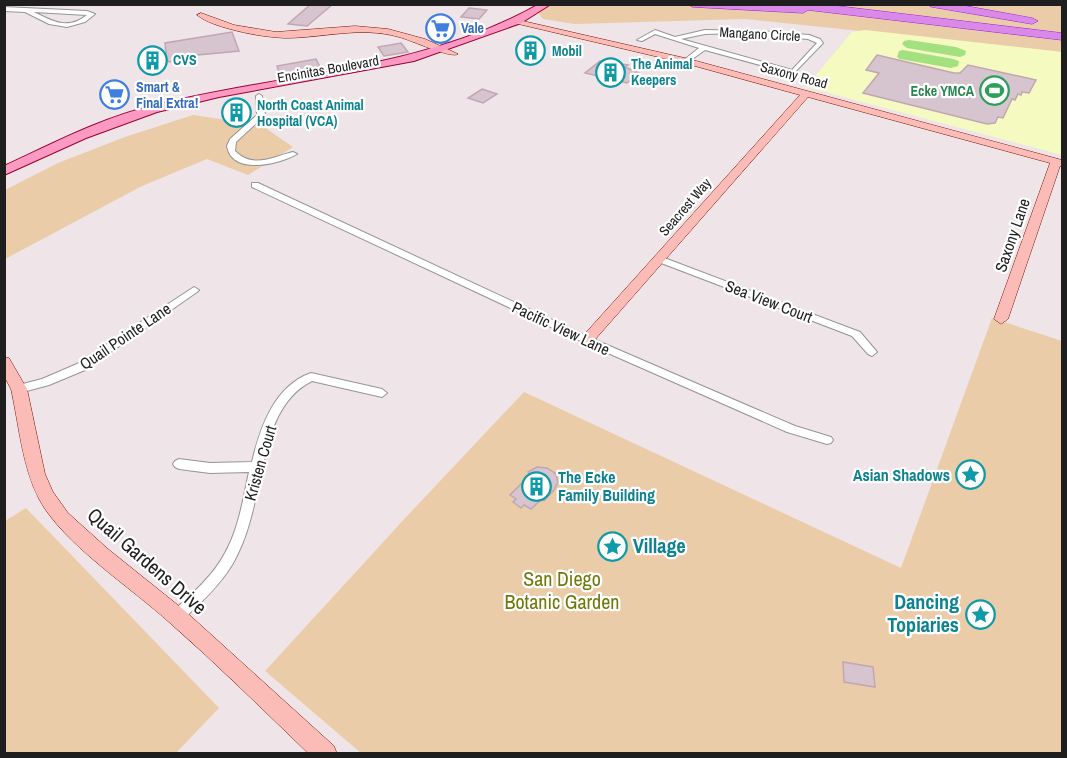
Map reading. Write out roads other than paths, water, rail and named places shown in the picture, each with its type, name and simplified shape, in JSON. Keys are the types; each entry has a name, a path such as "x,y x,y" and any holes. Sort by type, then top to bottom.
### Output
{"highway":[{"path":"693,4 869,14"},
{"path":"789,4 1062,35"},
{"path":"824,4 1062,35"},
{"path":"861,4 1062,27"},
{"path":"887,4 1035,22"},
{"path":"932,4 1062,27"}],"main road":[{"name":"Encinitas Boulevard","path":"135,117 393,72 491,38 547,4"},
{"name":"Encinitas Boulevard","path":"4,171 82,135 153,109 448,52"}],"street":[{"path":"4,9 26,10 87,13 92,14 71,24 57,26 26,10"},
{"path":"201,15 227,24 273,34 338,29 378,30 448,52"},
{"name":"Saxony Road","path":"517,21 686,61 1059,162"},
{"name":"Mangano Circle","path":"640,40 656,32 674,39 703,48 793,72 820,43 809,37 715,31 692,33 674,39"},
{"name":"Mangano Circle","path":"686,61 703,48"},
{"name":"Seacrest Way","path":"587,340 806,94"},
{"path":"259,96 261,115 232,141 230,146 232,152 243,160 257,164 293,154"},
{"name":"Saxony Lane","path":"1001,319 1059,162"},
{"name":"Pacific View Lane","path":"255,185 587,340 791,429 827,440"},
{"name":"Sea View Court","path":"659,259 856,334 872,352"},
{"name":"Quail Pointe Lane","path":"19,389 45,382 81,367 194,290"},
{"name":"Quail Gardens Drive","path":"4,362 19,389 37,474 46,496 75,531 177,616 326,753"},
{"name":"Kristen Court","path":"177,616 209,586 231,554 242,527 267,428 288,390 311,377 382,393"},
{"path":"179,464 210,468 258,467"}],"place":[{"name":"Vale","path":"440,28"},
{"name":"Mobil","path":"531,51"},
{"name":"CVS","path":"152,60"},
{"name":"The Animal Keepers","path":"610,72"},
{"name":"Ecke YMCA","path":"995,91"},
{"name":"Smart & Final Extra!","path":"115,95"},
{"name":"North Coast Animal Hospital (VCA)","path":"236,113"},
{"name":"Asian Shadows","path":"971,475"},
{"name":"The Ecke Family Building","path":"537,486"},
{"name":"Village","path":"612,546"},
{"name":"Dancing Topiaries","path":"980,614"}],"park label":[{"name":"San Diego Botanic Garden","path":"562,590"}]}
